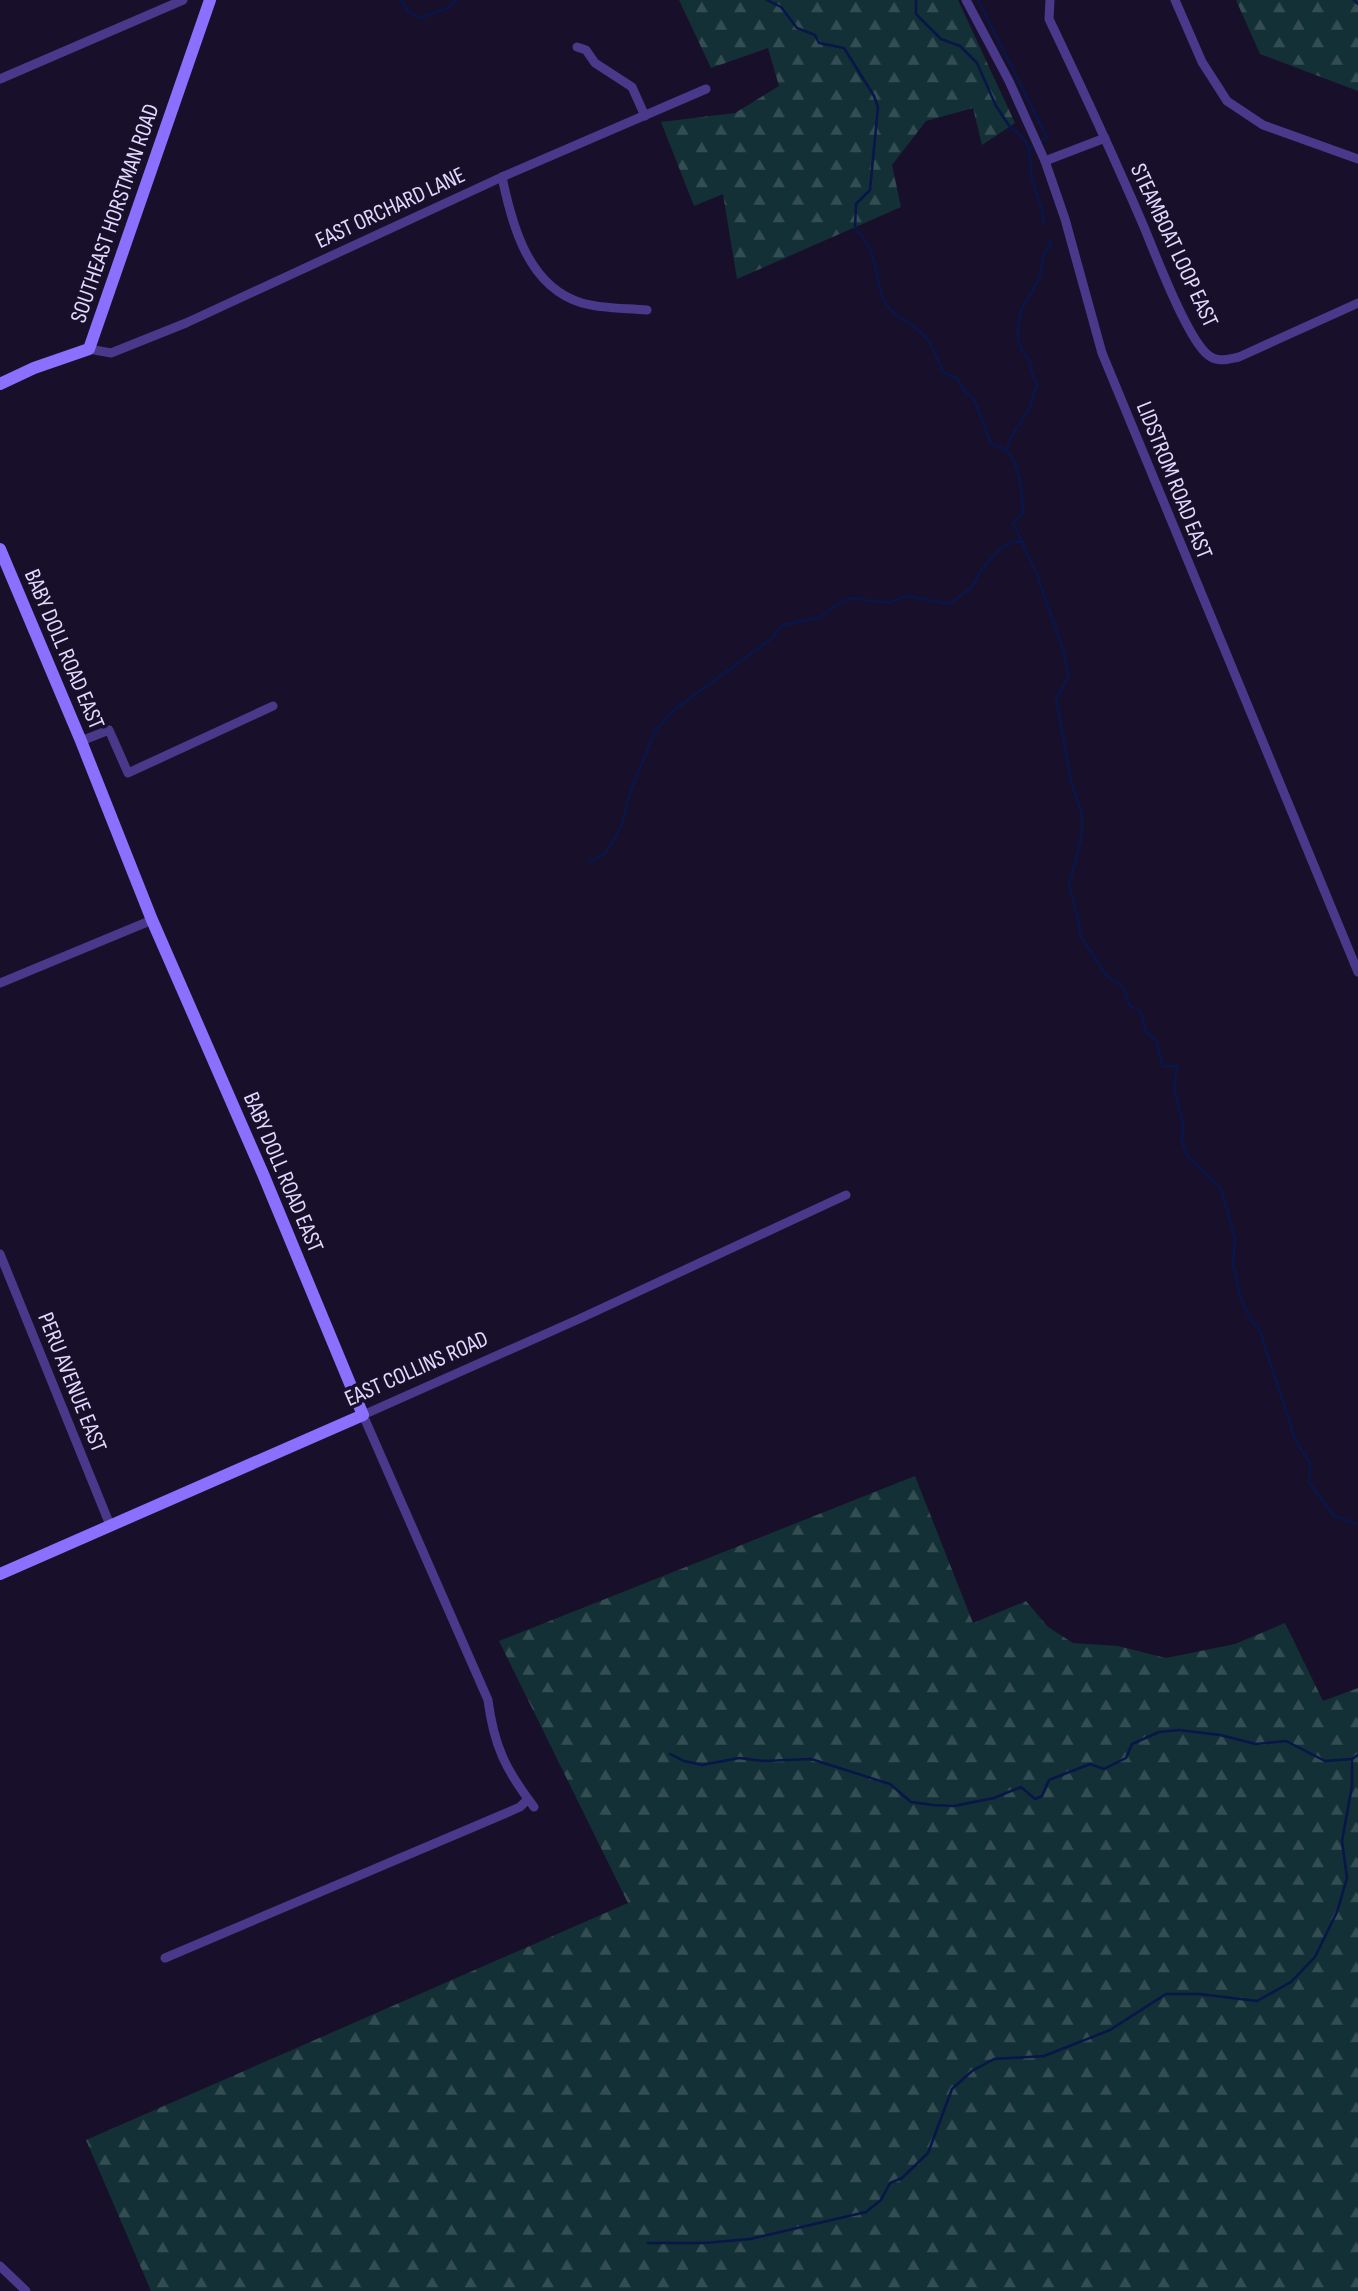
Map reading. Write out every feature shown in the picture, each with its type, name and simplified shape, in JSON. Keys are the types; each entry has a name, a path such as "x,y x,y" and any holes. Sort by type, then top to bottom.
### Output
{"street":[{"path":"0,79 183,0"},
{"name":"SOUTHEAST HORSTMAN ROAD","path":"0,384 34,368 89,349 209,0"},
{"name":"LIDSTROM ROAD EAST","path":"966,0 1009,81 1045,161 1065,219 1102,354 1358,972"},
{"name":"STEAMBOAT LOOP EAST","path":"1050,0 1049,19 1105,138 1180,310 1208,355 1220,361 1239,357 1358,303"},
{"path":"1175,0 1202,62 1227,101 1263,125 1358,159"},
{"path":"577,47 586,50 595,63 632,87 645,116"},
{"name":"EAST ORCHARD LANE","path":"89,349 111,353 186,323 502,177 706,89"},
{"path":"1045,161 1105,138"},
{"path":"502,177 510,214 520,240 536,270 556,290 579,302 600,307 647,310"},
{"name":"BABY DOLL ROAD EAST","path":"0,549 81,741 152,920 488,1700 492,1733 511,1776 534,1807"},
{"path":"81,741 109,730 128,774 273,706"},
{"path":"0,982 152,920"},
{"name":"EAST COLLINS ROAD","path":"0,1574 579,1319 846,1195"},
{"name":"PERU AVENUE EAST","path":"0,1254 110,1525"},
{"path":"165,1958 520,1807 528,1798"},
{"path":"0,2266 26,2291"}],"green space":[{"path":"679,0 958,0 1015,123 982,145 973,108 926,121 892,165 901,207 737,279 723,194 694,206 661,122 735,113 779,86 768,48 711,68"},
{"path":"1236,0 1358,0 1358,91 1260,54"},
{"path":"915,1476 973,1623 1026,1601 1048,1627 1073,1643 1118,1646 1166,1658 1235,1644 1285,1623 1323,1701 1358,1688 1358,2291 151,2291 86,2140 628,1903 499,1641"}],"waterway":[{"path":"401,0 408,11 421,18 447,8 457,0"},
{"path":"767,0 781,7 797,28 815,35 819,43 844,48 874,96 878,107 870,190 856,204 855,229 871,251 884,301 895,314 927,339 944,373 957,378 974,399 991,444 1007,451 1015,463 1023,513 1013,523 1038,577 1064,653 1069,676 1056,698 1071,781 1082,815 1082,835 1069,886 1080,935 1106,975 1124,988 1129,1005 1141,1012 1146,1031 1156,1041 1163,1066 1177,1066 1174,1088 1183,1123 1182,1141 1187,1155 1221,1189 1235,1239 1233,1265 1241,1299 1260,1332 1295,1439 1310,1464 1309,1482 1334,1516 1358,1524"},
{"path":"916,0 916,14 941,39 960,46 977,63 996,106 1010,127 1023,137 1029,149 1032,178 1044,225"},
{"path":"978,0 1047,137 1029,149"},
{"path":"1354,0 1358,4"},
{"path":"1007,450 1010,439 1029,409 1037,384 1030,361 1018,340 1018,327 1021,310 1039,279 1044,253 1051,246 1049,240"},
{"path":"590,862 604,854 622,824 631,790 655,731 674,710 771,639 783,625 821,617 850,598 888,603 907,596 949,604 972,587 981,570 999,550 1012,542 1024,542"},
{"path":"670,1754 702,1765 739,1758 764,1761 811,1759 890,1784 911,1802 954,1806 994,1798 1021,1787 1035,1799 1042,1796 1049,1780 1090,1764 1104,1769 1126,1758 1132,1744 1159,1732 1179,1730 1220,1735 1256,1744 1286,1741 1325,1761 1352,1759 1358,1755"},
{"path":"648,2243 704,2243 750,2239 866,2212 881,2200 890,2183 902,2178 928,2153 952,2089 972,2071 994,2059 1044,2056 1110,2030 1166,1994 1199,1994 1257,2001 1291,1982 1315,1957 1337,1912 1347,1878 1342,1841 1352,1786 1352,1759"}]}
